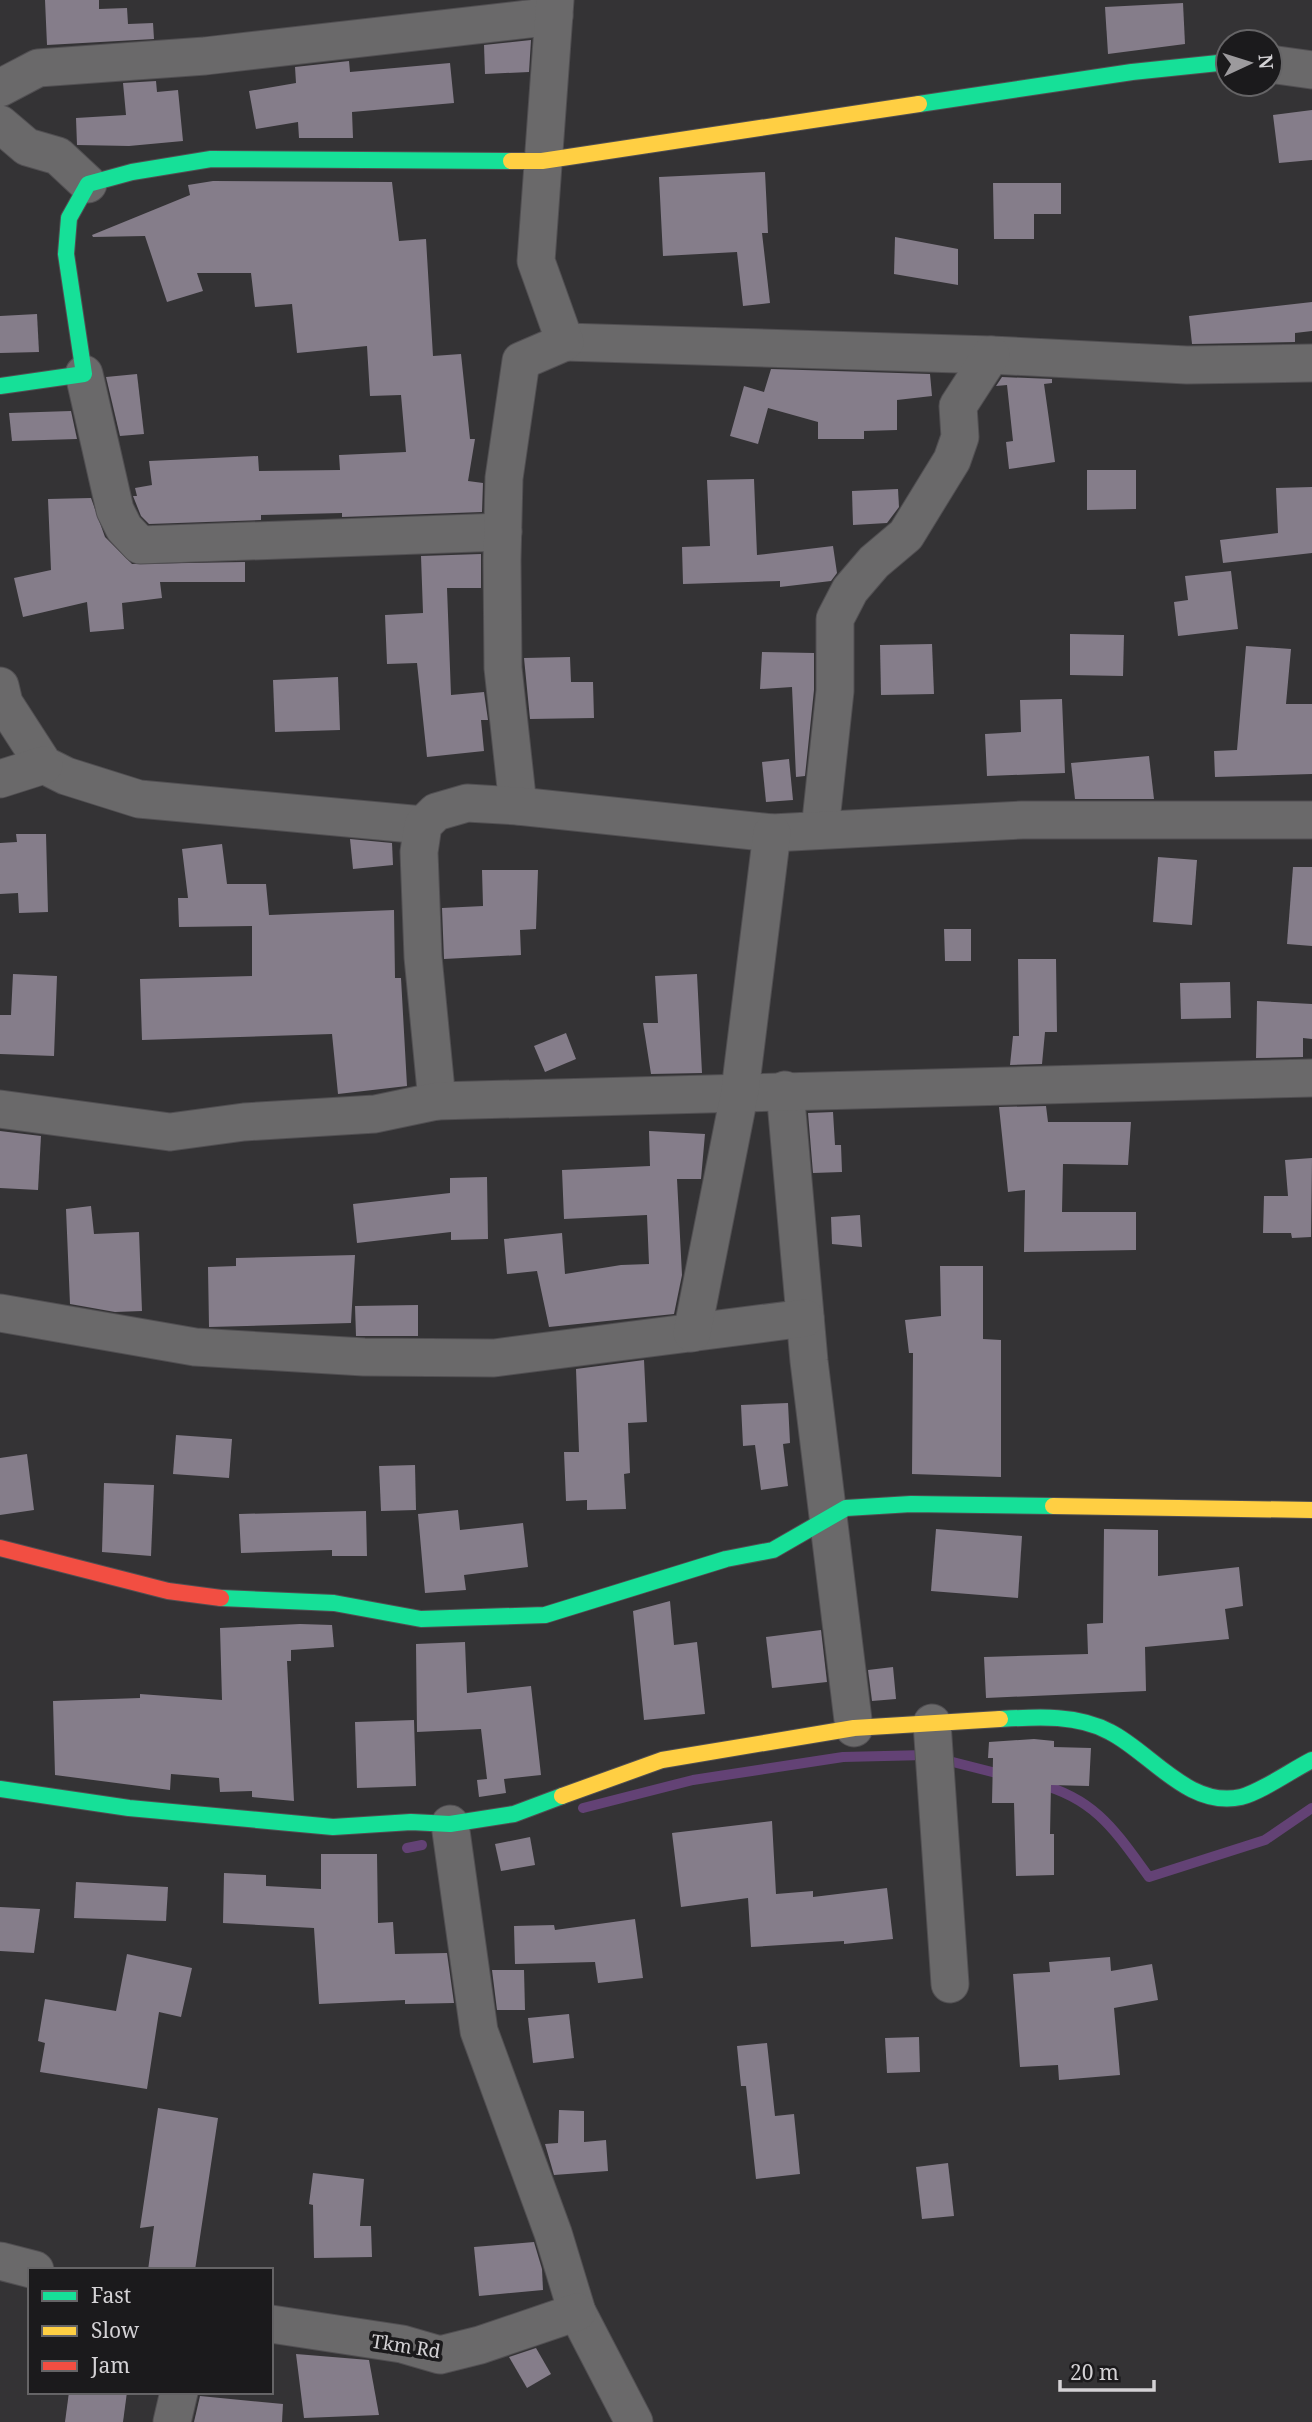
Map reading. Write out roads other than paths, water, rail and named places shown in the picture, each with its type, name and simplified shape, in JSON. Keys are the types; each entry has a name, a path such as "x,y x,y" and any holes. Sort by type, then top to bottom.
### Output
{"street":[{"path":"0,88 38,68 205,56 555,8 536,261 565,342"},
{"path":"503,532 140,545 124,528 115,510 84,374 79,331 65,268 69,217 88,184 132,172 211,159 542,161 1132,72 1214,63"},
{"path":"1284,66 1312,70"},
{"path":"0,124 27,147 58,156 88,184"},
{"path":"518,806 503,668 503,532 504,478 521,361 565,342 991,355 1187,365 1312,363"},
{"path":"820,830 835,691 835,619 850,590 866,571 905,535 952,460 960,437 958,406 991,355"},
{"path":"0,386 84,374"},
{"path":"0,686 4,703 44,765 66,776 139,799 423,825"},
{"path":"0,779 44,765"},
{"path":"437,1101 423,957 419,852 423,825 436,812 467,803 518,806 772,833 1022,820 1312,820"},
{"path":"692,1333 740,1091 772,833"},
{"path":"0,1109 170,1132 244,1122 375,1114 437,1101 1312,1078"},
{"path":"785,1090 804,1318 854,1728"},
{"path":"0,1312 195,1347 363,1357 494,1358 804,1318"},
{"path":"0,1548 168,1591 240,1600 334,1603 421,1619 545,1615 726,1559 773,1550 828,1521 846,1508 911,1504 1312,1510"},
{"path":"0,1790 129,1808 333,1827 411,1822 450,1825 514,1814 662,1760 854,1728 1034,1717 1083,1721 1111,1732 1179,1781 1202,1794 1241,1797 1312,1760"},
{"path":"932,1723 950,1984"},
{"path":"450,1825 479,2031 553,2233 577,2312 634,2422"},
{"path":"0,2261 28,2268"},
{"name":"Tkm Rd","path":"273,2324 402,2344 440,2355 480,2345 577,2312"},
{"path":"172,2422 179,2394"}],"waterway":[{"path":"583,1808 693,1780 843,1757 926,1755"},
{"path":"941,1759 1004,1775"},
{"path":"1039,1784 1059,1790 1090,1808 1115,1832 1149,1877 1265,1840 1312,1808"},
{"path":"407,1848 422,1845"}]}
